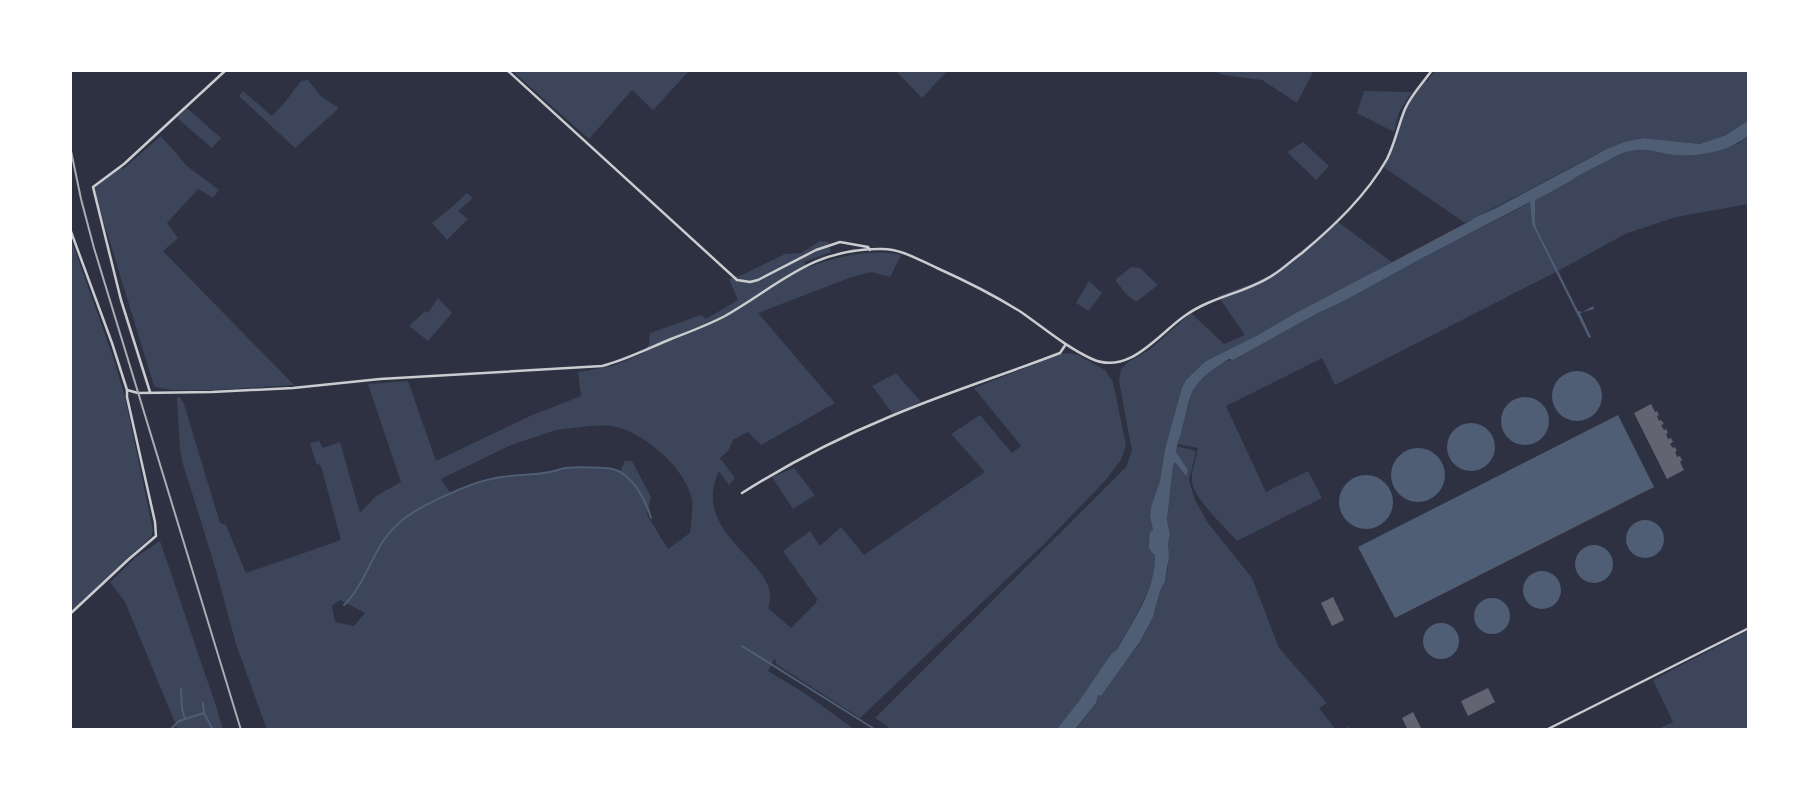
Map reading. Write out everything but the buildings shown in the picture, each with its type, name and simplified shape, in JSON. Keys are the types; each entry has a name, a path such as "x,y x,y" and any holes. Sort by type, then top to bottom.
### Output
{"street":[{"path":"150,392 121,300 93,187 124,164 226,70"},
{"path":"507,70 743,282 758,280 816,250 840,242 868,247 870,250"},
{"path":"127,390 133,393 293,388 380,379 603,366 713,322 793,271 814,261 845,253 887,249 901,252 959,278 1021,312 1085,356 1101,362 1116,363 1142,350 1200,306 1259,283 1278,272 1332,228 1375,177 1391,150 1406,107 1432,70"},
{"path":"70,229 113,344 127,390 156,536 70,614"},
{"path":"742,493 774,473 856,431 1060,353 1066,344"},
{"path":"1545,730 1749,628"}],"shaded area":[{"path":"511,70 690,70 653,110 632,90 589,139"},
{"path":"895,70 948,70 922,98"},
{"path":"1209,70 1313,72 1297,103 1262,80 1224,75"},
{"path":"1435,70 1749,70 1749,120 1726,135 1700,144 1643,138 1624,142 1465,223 1382,166 1406,107"},
{"path":"308,80 322,97 339,108 295,148 239,96 243,91 272,116 301,81"},
{"path":"1364,91 1412,92 1399,112 1394,132 1357,113"},
{"path":"187,108 221,138 212,148 177,118"},
{"path":"1749,120 1749,135 1721,150 1689,155 1644,150 1626,152 1535,200 1535,224 1578,311 1583,312 1593,306 1594,309 1580,313 1591,337 1589,338 1532,224 1530,202 1233,360 1229,359 1202,378 1191,396 1177,446 1176,452 1188,470 1186,476 1175,462 1173,466 1167,520 1170,534 1169,556 1165,581 1153,617 1140,642 1101,696 1098,695 1096,703 1075,730 1056,730 1111,654 1117,650 1148,593 1155,555 1149,544 1150,532 1153,530 1150,516 1165,449 1182,388 1186,380 1206,361 1607,149 1643,138 1700,144 1726,135"},
{"path":"1749,135 1749,204 1676,217 1625,234 1558,271 1535,224 1535,200 1619,154 1632,150 1648,149 1669,154 1738,144"},
{"path":"161,136 187,166 219,190 213,198 198,189 167,223 178,238 163,251 294,385 200,390 164,389 154,386 93,187 120,166 123,169"},
{"path":"1303,142 1329,166 1316,180 1287,152"},
{"path":"467,193 473,198 458,211 468,219 447,240 432,223"},
{"path":"1531,202 1532,224 1556,272 1335,385 1322,358 1226,406 1266,492 1308,471 1322,498 1237,541 1211,513 1194,489 1192,474 1198,448 1177,444 1188,402 1197,384 1220,364 1233,360"},
{"path":"1338,222 1392,262 1206,361 1170,433 1165,449 1150,516 1153,530 1150,532 1148,544 1155,553 1156,563 1149,588 1117,650 1111,654 1056,730 892,730 875,718 1126,467 1132,451 1119,381 1121,369 1149,350 1191,313 1224,344 1245,335 1218,296 1275,272"},
{"path":"70,236 125,397 153,530 151,537 70,612"},
{"path":"820,241 828,242 831,252 804,262 806,268 853,255 901,255 890,277 872,272 852,277 758,313 835,403 761,445 748,432 733,440 728,451 720,458 735,478 729,485 719,471 713,494 716,514 725,532 763,577 770,592 768,608 791,628 817,599 783,551 810,531 820,546 841,527 864,555 985,472 951,434 980,415 1012,453 1021,446 974,388 1061,354 1078,355 1105,370 1113,382 1126,445 1121,460 1105,481 1044,544 860,718 776,664 775,658 768,671 858,730 267,730 236,644 183,464 177,398 180,397 184,404 220,523 226,525 246,573 341,540 321,466 316,463 310,443 319,441 323,448 340,442 360,513 376,496 401,482 368,384 408,381 436,461 530,416 581,396 578,372 612,366 644,353 649,344 650,333 701,315 706,319 738,300 729,279 785,254 801,253","holes":["611,426 636,435 672,464 682,476 692,500 690,533 668,549 647,515 651,497 632,461 625,461 620,472 612,468 565,468 549,473 489,479 451,494 441,479 511,445 556,430","340,600 365,613 354,626 335,622 332,606"]},
{"path":"1131,267 1140,268 1158,285 1136,302 1115,280"},
{"path":"1089,281 1102,293 1089,311 1076,303"},
{"path":"438,298 452,313 428,341 409,326 425,311 428,313"},
{"path":"1577,371 1594,379 1602,396 1594,413 1577,421 1560,413 1552,396 1560,379"},
{"path":"896,373 921,402 893,414 872,386"},
{"path":"1525,397 1542,404 1549,421 1542,438 1525,445 1508,438 1501,421 1508,404"},
{"path":"1618,415 1654,487 1395,618 1358,547"},
{"path":"1471,423 1488,430 1495,447 1488,464 1471,471 1454,464 1447,447 1454,430"},
{"path":"1177,446 1196,451 1189,480 1195,500 1208,523 1252,578 1279,648 1327,703 1319,708 1336,730 1075,730 1096,703 1098,695 1101,696 1140,643 1153,617 1168,568 1170,534 1167,520"},
{"path":"1418,448 1437,456 1445,475 1437,494 1418,502 1399,494 1391,475 1399,456"},
{"path":"794,468 815,495 793,509 772,477"},
{"path":"1366,475 1385,483 1393,502 1385,521 1366,529 1347,521 1339,502 1347,483"},
{"path":"1645,520 1659,525 1664,539 1659,553 1645,558 1631,553 1626,539 1631,525"},
{"path":"160,541 223,730 178,730 125,602 110,582 136,557"},
{"path":"1594,545 1608,550 1613,564 1608,578 1594,583 1580,578 1575,564 1580,550"},
{"path":"1542,571 1556,576 1561,590 1556,604 1542,609 1528,604 1523,590 1528,576"},
{"path":"1492,598 1505,603 1510,616 1505,629 1492,634 1479,629 1474,616 1479,603"},
{"path":"1441,623 1454,628 1459,641 1454,654 1441,659 1428,654 1423,641 1428,628"},
{"path":"1749,630 1749,730 1656,730 1673,722 1653,680"}],"waterway":[{"path":"344,605 359,585 383,541 400,522 431,503 481,482 565,468 613,469 632,482 646,503 651,518"},
{"path":"742,646 876,730"},
{"path":"181,689 185,719"},
{"path":"203,703 204,712"},
{"path":"170,730 179,721 204,713 213,730"}],"railway":[{"path":"70,146 94,248 241,730"}]}
